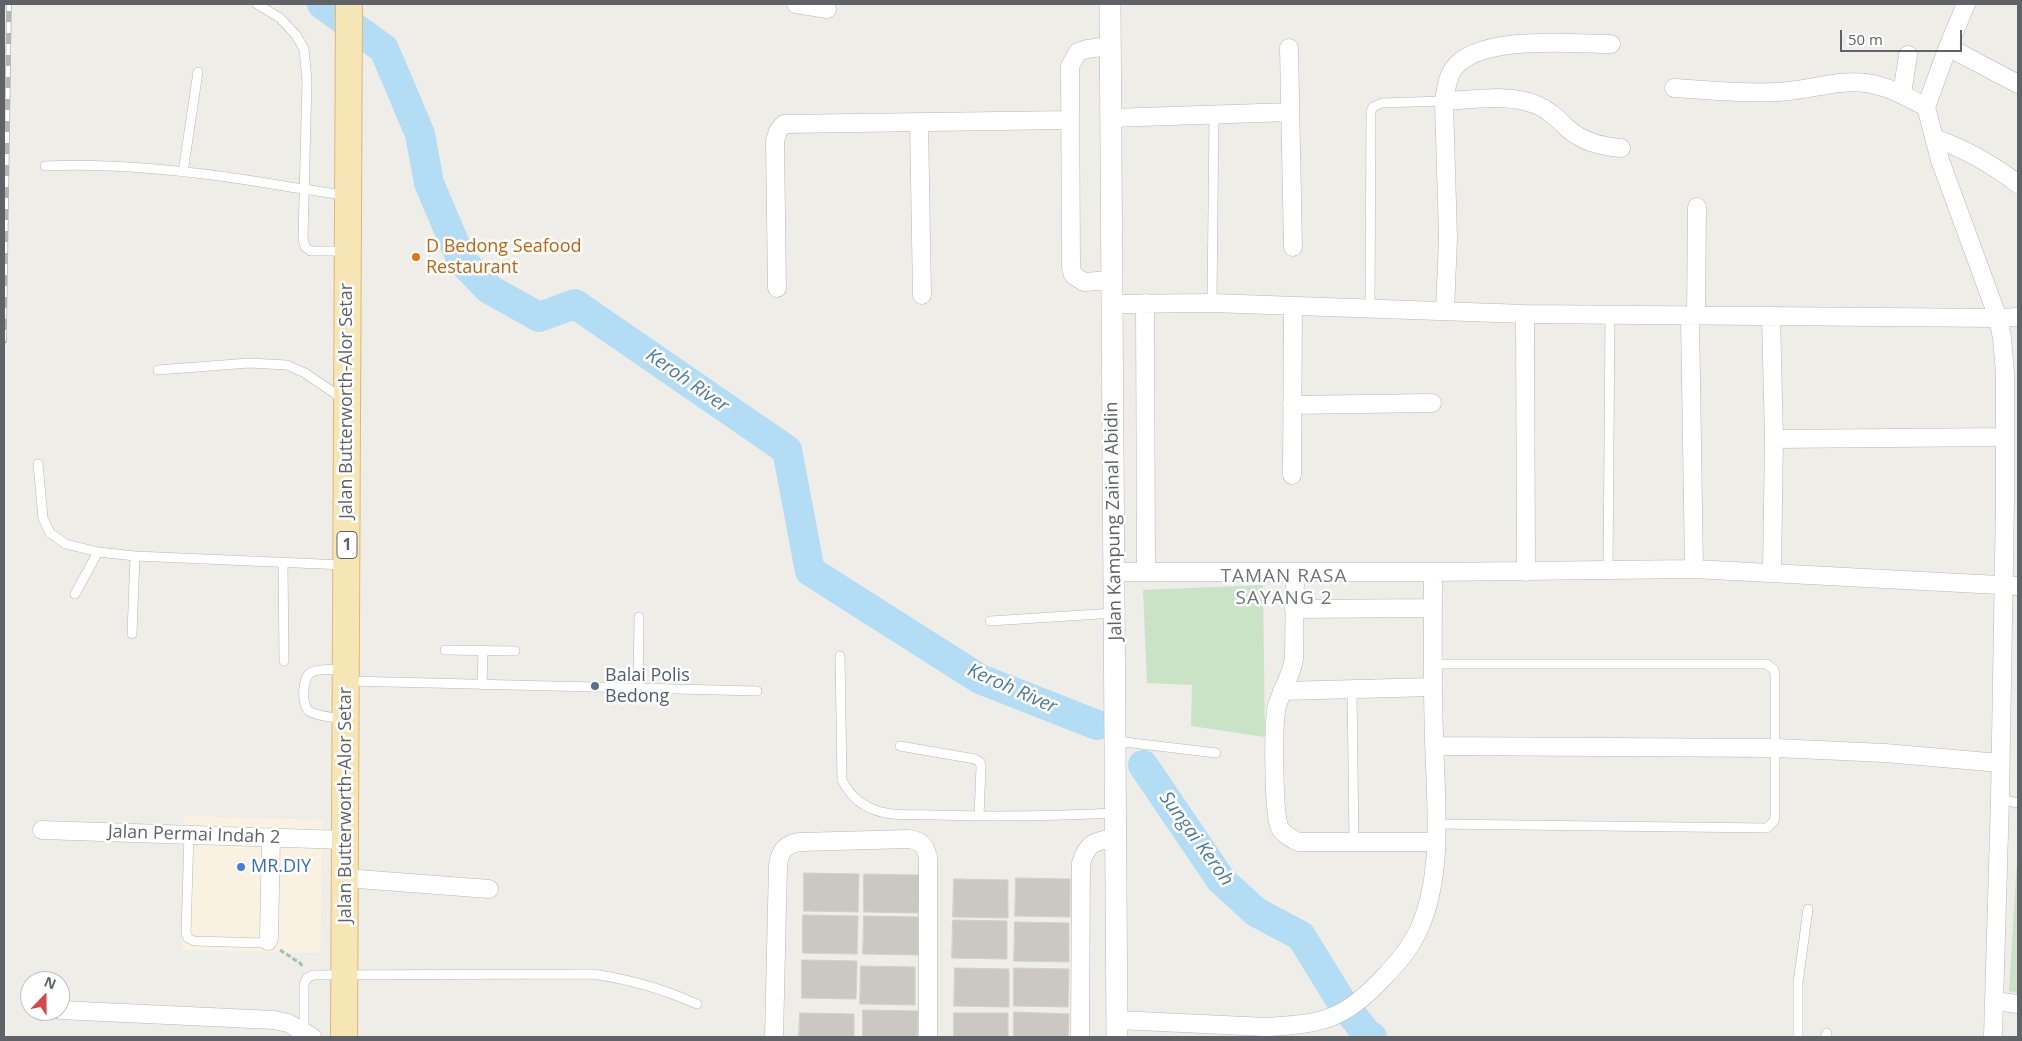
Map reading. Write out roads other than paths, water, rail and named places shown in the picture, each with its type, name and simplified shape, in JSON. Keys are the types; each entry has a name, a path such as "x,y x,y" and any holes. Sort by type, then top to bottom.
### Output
{"main road":[{"name":"Jalan Butterworth-Alor Setar","path":"344,1037 349,4"}],"street":[{"path":"796,4 827,9"},
{"name":"Jalan Kampung Zainal Abidin","path":"1110,4 1118,1028"},
{"path":"1966,4 1926,107 1934,138 1998,318 2005,373 2005,437 2011,586 2000,764 1993,1037"},
{"path":"1445,311 1448,238 1444,101 1447,84 1454,68 1464,59 1480,50 1529,43 1611,44"},
{"path":"1110,46 1078,52 1073,57 1070,66 1071,267 1073,275 1084,282 1112,280"},
{"path":"1948,47 2018,84"},
{"path":"1290,48 1293,247"},
{"path":"1902,94 1908,55"},
{"path":"1674,88 1772,92 1838,84 1864,83 1902,94 1926,107"},
{"path":"1444,101 1506,98 1528,102 1548,110 1579,137 1600,145 1621,148"},
{"path":"1111,118 1290,112"},
{"path":"777,288 775,141 778,130 784,124 1070,120"},
{"path":"919,122 922,295"},
{"path":"1934,138 1993,165 2018,184"},
{"path":"1694,569 1693,316 1697,208"},
{"path":"1145,303 1146,572"},
{"path":"1112,304 1212,303 1370,307 1525,314 2018,317"},
{"path":"1292,475 1293,306"},
{"path":"1525,314 1526,572"},
{"path":"1771,316 1774,439 1772,572"},
{"path":"1292,405 1432,403"},
{"path":"1774,439 2005,437"},
{"path":"1115,572 1526,572 1694,569 2011,586"},
{"path":"1295,572 1294,659 1292,671 1282,691 1275,717 1276,809 1280,829 1288,837 1298,842 1354,842 1436,833"},
{"path":"1118,1028 1266,1027 1324,1021 1357,1004 1394,966 1418,930 1431,892 1436,833 1433,572"},
{"path":"1294,609 1433,608"},
{"path":"1282,691 1433,687"},
{"path":"1434,746 1776,748 1885,753 2000,764"},
{"name":"Jalan Permai Indah 2","path":"42,830 345,840"},
{"path":"268,941 272,837"},
{"path":"1080,1037 1081,863 1088,847 1095,842 1117,838"},
{"path":"774,1037 778,865 783,849 790,844 800,842 909,839 918,840 926,847 928,857 928,1037"},
{"path":"345,878 489,890"},
{"path":"1994,1001 2018,1004"},
{"path":"70,1010 274,1020 288,1023 307,1035"}],"lane":[{"path":"257,4 280,18 296,34 304,49 308,80 303,238 305,247 311,251 348,251"},
{"path":"183,172 198,72"},
{"path":"1370,307 1370,111 1373,107 1382,103 1444,101"},
{"path":"1212,303 1214,114"},
{"path":"45,166 142,168 247,180 304,190 348,195"},
{"path":"1608,570 1610,315"},
{"path":"158,370 249,363 287,365 305,373 348,402"},
{"path":"38,464 43,518 50,533 66,544 98,552 135,556 347,565"},
{"path":"74,594 98,552"},
{"path":"132,634 135,556"},
{"path":"283,563 284,661"},
{"path":"990,620 1115,613"},
{"path":"638,689 639,617"},
{"path":"445,650 514,651"},
{"path":"482,650 482,685"},
{"path":"840,656 842,780 850,795 863,805 877,811 892,813 979,816 1117,813"},
{"path":"1433,664 1767,664 1774,670 1775,675 1775,816 1774,821 1767,828 1436,833"},
{"path":"346,720 313,713 307,709 304,702 308,674 314,670 346,675 482,685 757,691"},
{"path":"1352,689 1354,842"},
{"path":"1116,742 1216,753"},
{"path":"900,746 975,759 980,762 979,816"},
{"path":"2000,799 2018,803"},
{"path":"189,834 186,933 188,938 194,941 263,943 268,941"},
{"path":"1798,1037 1798,983 1808,909"},
{"path":"307,1035 304,984 307,978 313,975 592,974 624,978 665,991 697,1004"}],"waterway":[{"name":"Keroh River","path":"322,4 384,49 420,134 429,183 462,261 489,289 539,317 575,304 787,450 810,571 980,679 1097,725"},
{"name":"Sungai Keroh","path":"1143,765 1221,880 1256,912 1301,936 1341,1001 1367,1034 1372,1037"}],"railway":[{"path":"4,341 9,4"}],"place":[{"name":"D Bedong Seafood Restaurant","path":"416,257"},
{"name":"Balai Polis Bedong","path":"595,686"},
{"name":"MR.DIY","path":"241,867"}],"district":[{"name":"TAMAN RASA SAYANG 2","path":"1284,588"}]}
